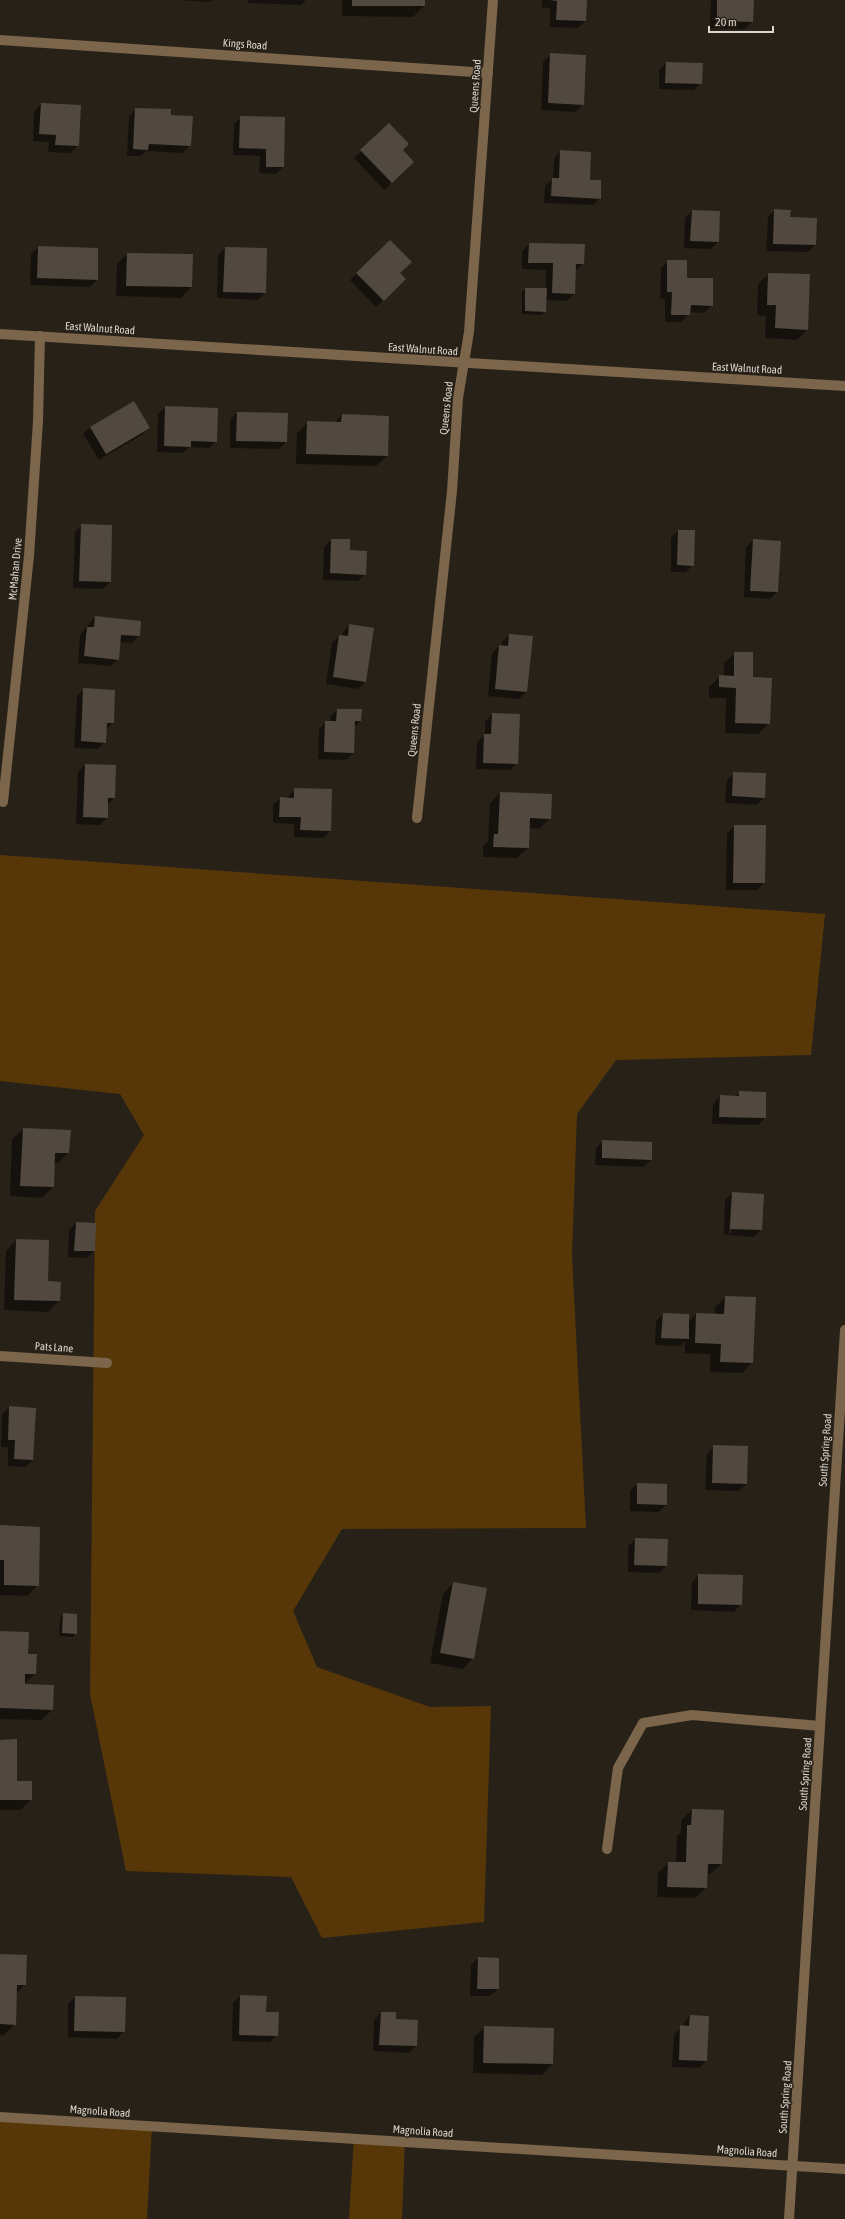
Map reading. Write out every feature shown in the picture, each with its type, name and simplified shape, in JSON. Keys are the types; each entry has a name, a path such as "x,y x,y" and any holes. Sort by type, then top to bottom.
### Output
{"street":[{"name":"Queens Road","path":"417,818 452,491 458,398 469,332 492,0"},
{"name":"Kings Road","path":"0,40 488,73"},
{"name":"East Walnut Road","path":"0,334 463,364 845,386"},
{"name":"McMahan Drive","path":"3,802 29,556 38,421 40,336"},
{"name":"South Spring Road","path":"789,2219 845,1330"},
{"name":"Pats Lane","path":"0,1356 107,1363"},
{"path":"607,1849 618,1768 643,1723 692,1715 820,1726"},
{"name":"Magnolia Road","path":"0,2117 845,2169"}],"shaded area":[{"path":"0,855 825,914 811,1055 616,1060 577,1114 572,1256 586,1528 342,1529 293,1611 317,1667 430,1707 491,1706 484,1922 322,1938 291,1877 126,1871 90,1694 95,1211 144,1135 120,1094 0,1081"},
{"path":"0,2116 152,2126 147,2219 0,2219"},
{"path":"354,2136 405,2140 402,2219 349,2219"}],"building":[{"path":"352,0 425,0 425,6 352,6"},
{"path":"549,0 587,0 586,21 556,20 557,1"},
{"path":"717,0 754,0 753,22 717,21"},
{"path":"550,53 586,55 584,105 548,103"},
{"path":"666,62 703,63 702,84 665,83"},
{"path":"41,103 81,105 79,146 55,145 56,135 39,134"},
{"path":"135,108 171,109 171,115 193,116 191,146 149,144 148,150 133,149"},
{"path":"240,116 285,117 284,167 266,167 266,149 239,148"},
{"path":"389,123 409,144 403,150 414,162 392,183 360,150"},
{"path":"560,150 591,152 590,180 601,180 601,199 551,196 552,178 559,178"},
{"path":"774,209 791,210 790,217 817,218 816,245 773,244"},
{"path":"692,210 720,211 719,242 690,241"},
{"path":"390,240 412,262 400,273 406,279 384,301 356,273"},
{"path":"529,243 585,244 584,264 576,264 575,294 552,293 553,263 528,263"},
{"path":"38,246 98,248 98,280 37,278"},
{"path":"225,247 267,248 266,293 223,292"},
{"path":"127,253 193,254 192,287 126,286"},
{"path":"667,260 687,260 687,278 713,278 713,306 691,305 690,315 671,315 672,292 667,292"},
{"path":"768,273 810,274 808,330 775,328 776,305 767,305"},
{"path":"525,288 547,288 546,312 525,311"},
{"path":"134,401 150,428 106,454 90,427"},
{"path":"165,406 218,408 217,442 191,441 191,447 164,446"},
{"path":"237,412 288,413 287,442 236,441"},
{"path":"342,414 389,416 388,456 306,454 307,421 341,422"},
{"path":"81,524 112,525 111,582 79,581"},
{"path":"678,530 695,530 694,566 677,565"},
{"path":"331,539 350,539 350,550 367,551 366,575 330,573"},
{"path":"753,539 781,541 778,592 750,591"},
{"path":"95,616 141,621 140,636 121,635 119,660 84,656 87,627 94,627"},
{"path":"349,624 374,628 366,682 333,677 339,635 348,636"},
{"path":"509,634 533,636 527,692 495,689 499,645 508,646"},
{"path":"734,652 753,652 753,677 772,678 770,724 735,723 736,688 719,687 719,675 734,676"},
{"path":"83,688 115,690 114,723 107,723 106,743 81,741"},
{"path":"337,709 362,709 361,721 355,721 354,753 324,752 325,721 336,721"},
{"path":"492,713 520,714 518,764 483,763 484,734 491,734"},
{"path":"85,764 116,765 115,798 108,798 108,818 83,817"},
{"path":"733,772 766,773 765,798 732,796"},
{"path":"294,788 332,789 331,831 300,830 301,817 279,817 280,797 294,798"},
{"path":"500,792 552,794 551,819 530,818 529,848 493,847 494,834 498,834"},
{"path":"734,825 766,825 765,883 733,883"},
{"path":"739,1091 766,1092 766,1118 719,1117 720,1095 739,1096"},
{"path":"23,1128 71,1130 69,1153 55,1153 54,1187 20,1186"},
{"path":"602,1140 652,1142 652,1160 602,1158"},
{"path":"732,1192 764,1194 762,1230 730,1229"},
{"path":"76,1222 96,1223 95,1251 74,1251"},
{"path":"16,1239 49,1240 48,1281 61,1282 60,1301 14,1300"},
{"path":"725,1296 756,1297 753,1363 720,1362 721,1344 695,1343 696,1313 724,1314"},
{"path":"663,1313 689,1314 689,1339 661,1338"},
{"path":"9,1406 36,1408 33,1460 14,1459 15,1440 8,1440"},
{"path":"713,1445 748,1446 747,1484 712,1483"},
{"path":"637,1483 667,1484 667,1505 637,1504"},
{"path":"0,1525 40,1527 39,1586 4,1585 4,1560 0,1560"},
{"path":"635,1538 668,1539 667,1566 634,1565"},
{"path":"698,1574 743,1575 742,1605 698,1604"},
{"path":"453,1582 487,1588 474,1659 440,1653"},
{"path":"63,1613 77,1614 77,1634 62,1633"},
{"path":"0,1631 29,1632 28,1654 37,1654 36,1674 25,1674 25,1684 54,1685 53,1710 0,1708"},
{"path":"17,1739 17,1781 32,1781 32,1800 0,1800 0,1740"},
{"path":"692,1809 724,1810 722,1864 708,1864 707,1888 667,1887 668,1862 686,1862 687,1825 691,1825"},
{"path":"0,1954 27,1955 26,1985 17,1985 16,2025 0,2024"},
{"path":"478,1957 499,1958 499,1989 477,1989"},
{"path":"240,1995 267,1996 266,2012 279,2012 278,2036 239,2035"},
{"path":"75,1996 126,1997 125,2032 74,2031"},
{"path":"381,2012 396,2012 396,2019 418,2020 417,2046 379,2045"},
{"path":"690,2015 709,2016 707,2061 679,2060 680,2025 689,2026"},
{"path":"484,2026 554,2028 553,2064 483,2063"}]}
